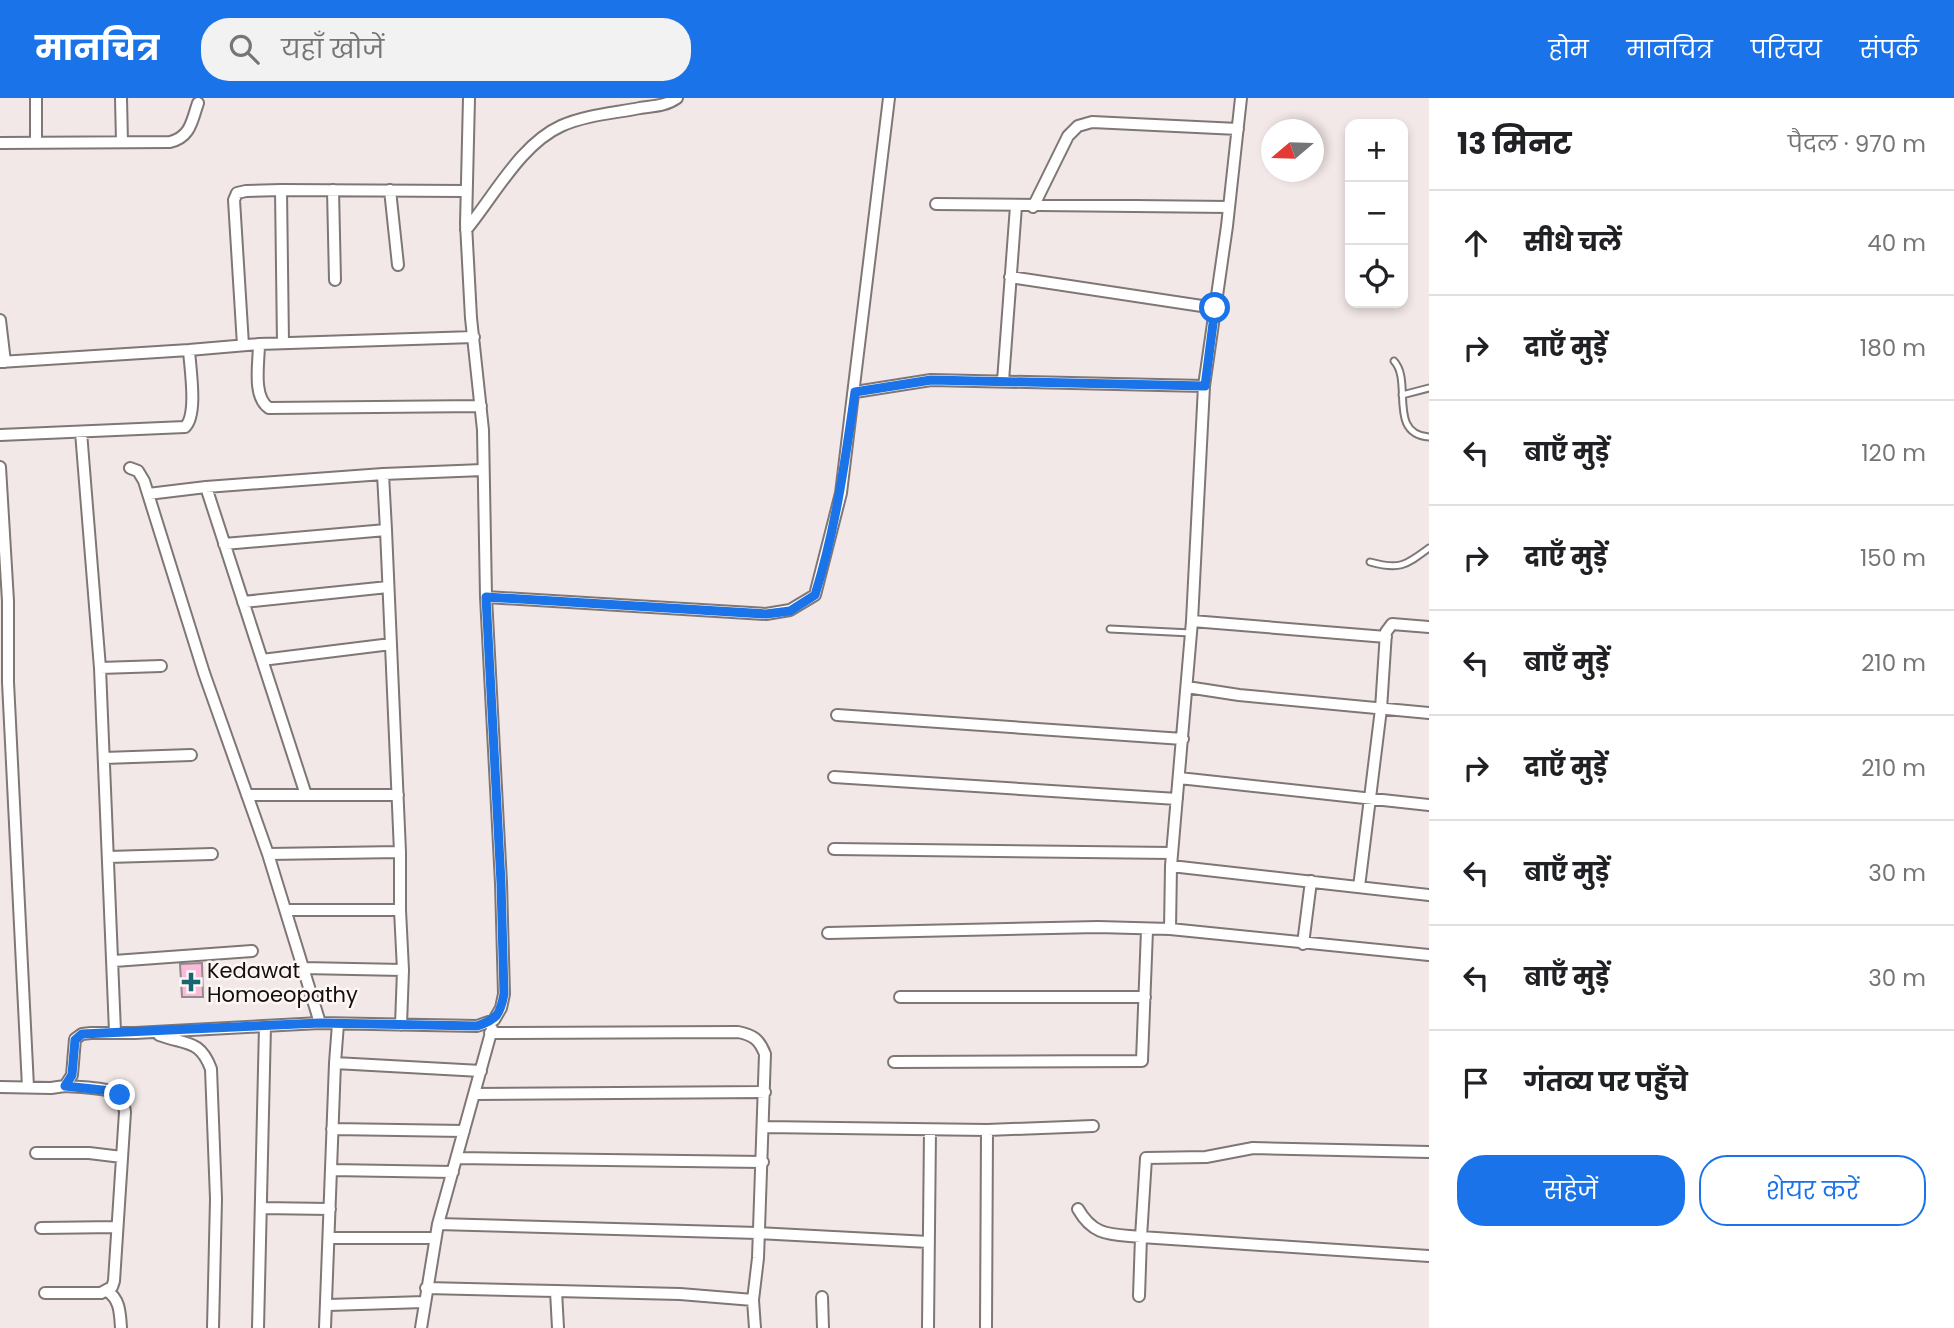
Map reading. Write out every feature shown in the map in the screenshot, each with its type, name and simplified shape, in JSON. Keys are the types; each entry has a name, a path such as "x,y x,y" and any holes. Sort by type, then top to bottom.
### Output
{"street":[{"path":"36,98 36,143"},
{"path":"121,98 122,142"},
{"path":"421,1328 438,1224 494,1020 502,1008 504,994 486,597 481,406 466,230 469,98"},
{"path":"466,230 530,146 545,135 562,125 664,104 677,98"},
{"path":"486,597 766,614 790,611 815,595 841,493 890,98"},
{"path":"1170,929 1171,866 1187,687 1205,386 1241,98"},
{"path":"0,143 170,142 184,136 190,128 198,103"},
{"path":"1033,207 1068,136 1078,126 1092,122 1238,129"},
{"path":"281,190 283,343"},
{"path":"333,190 335,280"},
{"path":"390,190 398,265"},
{"path":"243,345 235,196 241,191 466,191"},
{"path":"936,204 1229,207"},
{"path":"1003,381 1016,206"},
{"path":"1010,277 1215,308"},
{"path":"0,320 2,362 259,344 474,337"},
{"path":"259,344 259,395 269,408 481,406"},
{"path":"0,435 179,428 189,424 192,405 189,350"},
{"path":"855,392 931,380 1205,386"},
{"path":"81,432 100,668 115,1032"},
{"path":"0,467 6,766 25,989 28,1087"},
{"path":"130,468 141,474 148,494 204,673 268,854 320,1023"},
{"path":"148,494 383,474 484,470"},
{"path":"383,474 400,852 403,970 401,1025"},
{"path":"206,487 306,794"},
{"path":"224,544 386,530"},
{"path":"243,602 388,587"},
{"path":"1359,887 1381,709 1385,636 1388,626 1392,624 1429,627"},
{"path":"1191,627 1385,636"},
{"path":"262,660 391,644"},
{"path":"100,668 161,666"},
{"path":"1187,687 1239,695 1429,713"},
{"path":"837,715 1182,738"},
{"path":"104,758 191,755"},
{"path":"834,777 1177,799"},
{"path":"1179,778 1429,804"},
{"path":"247,794 398,795"},
{"path":"834,849 1172,853"},
{"path":"268,854 400,852"},
{"path":"107,857 212,854"},
{"path":"1171,866 1429,895"},
{"path":"1303,944 1311,881"},
{"path":"286,910 400,910"},
{"path":"828,933 1098,927 1170,929 1429,955"},
{"path":"894,1062 1142,1061 1147,930"},
{"path":"114,961 252,951"},
{"path":"303,968 403,970"},
{"path":"900,997 1145,997"},
{"path":"65,1086 72,1075 75,1040 82,1034 152,1033 320,1023 477,1026 494,1020"},
{"path":"326,1328 338,1024"},
{"path":"258,1328 265,1026"},
{"path":"490,1034 737,1032 751,1035 760,1042 765,1054 765,1092 754,1300 755,1328"},
{"path":"152,1033 192,1044 205,1053 211,1069 216,1199 213,1328"},
{"path":"335,1063 481,1071"},
{"path":"0,1087 65,1086 111,1091 120,1095 125,1112 114,1281 107,1291"},
{"path":"475,1094 765,1092"},
{"path":"764,1127 987,1130 1093,1126"},
{"path":"332,1129 464,1131"},
{"path":"928,1328 930,1129"},
{"path":"986,1328 987,1130"},
{"path":"1139,1296 1146,1158 1206,1157 1253,1149 1429,1152"},
{"path":"36,1153 89,1153 122,1157"},
{"path":"457,1158 762,1161"},
{"path":"331,1170 453,1172"},
{"path":"261,1208 330,1209"},
{"path":"1078,1209 1085,1222 1100,1232 1429,1256"},
{"path":"438,1224 758,1233 929,1242"},
{"path":"41,1228 117,1227"},
{"path":"330,1238 435,1238"},
{"path":"426,1288 680,1294 754,1300"},
{"path":"45,1293 107,1291 114,1295 117,1302 121,1328"},
{"path":"556,1291 558,1328"},
{"path":"822,1297 823,1328"},
{"path":"328,1305 424,1302"}],"lane":[{"path":"1394,361 1400,369 1403,414 1407,424 1413,431 1429,437"},
{"path":"1402,395 1429,388"},
{"path":"1370,562 1390,568 1399,567 1409,564 1429,548"},
{"path":"1110,629 1191,627"}],"building":[{"path":"202,963 203,997 182,997 180,964"}],"place":[{"name":"Kedawat Homoeopathy","path":"191,982"}],"route":[{"path":"120,1095 111,1091 65,1086 72,1075 75,1040 82,1034 152,1033 320,1023 477,1026 494,1020 502,1008 504,994 486,597 766,614 790,611 815,595 822,573 841,493 855,392 931,380 1205,386 1215,308"}]}
